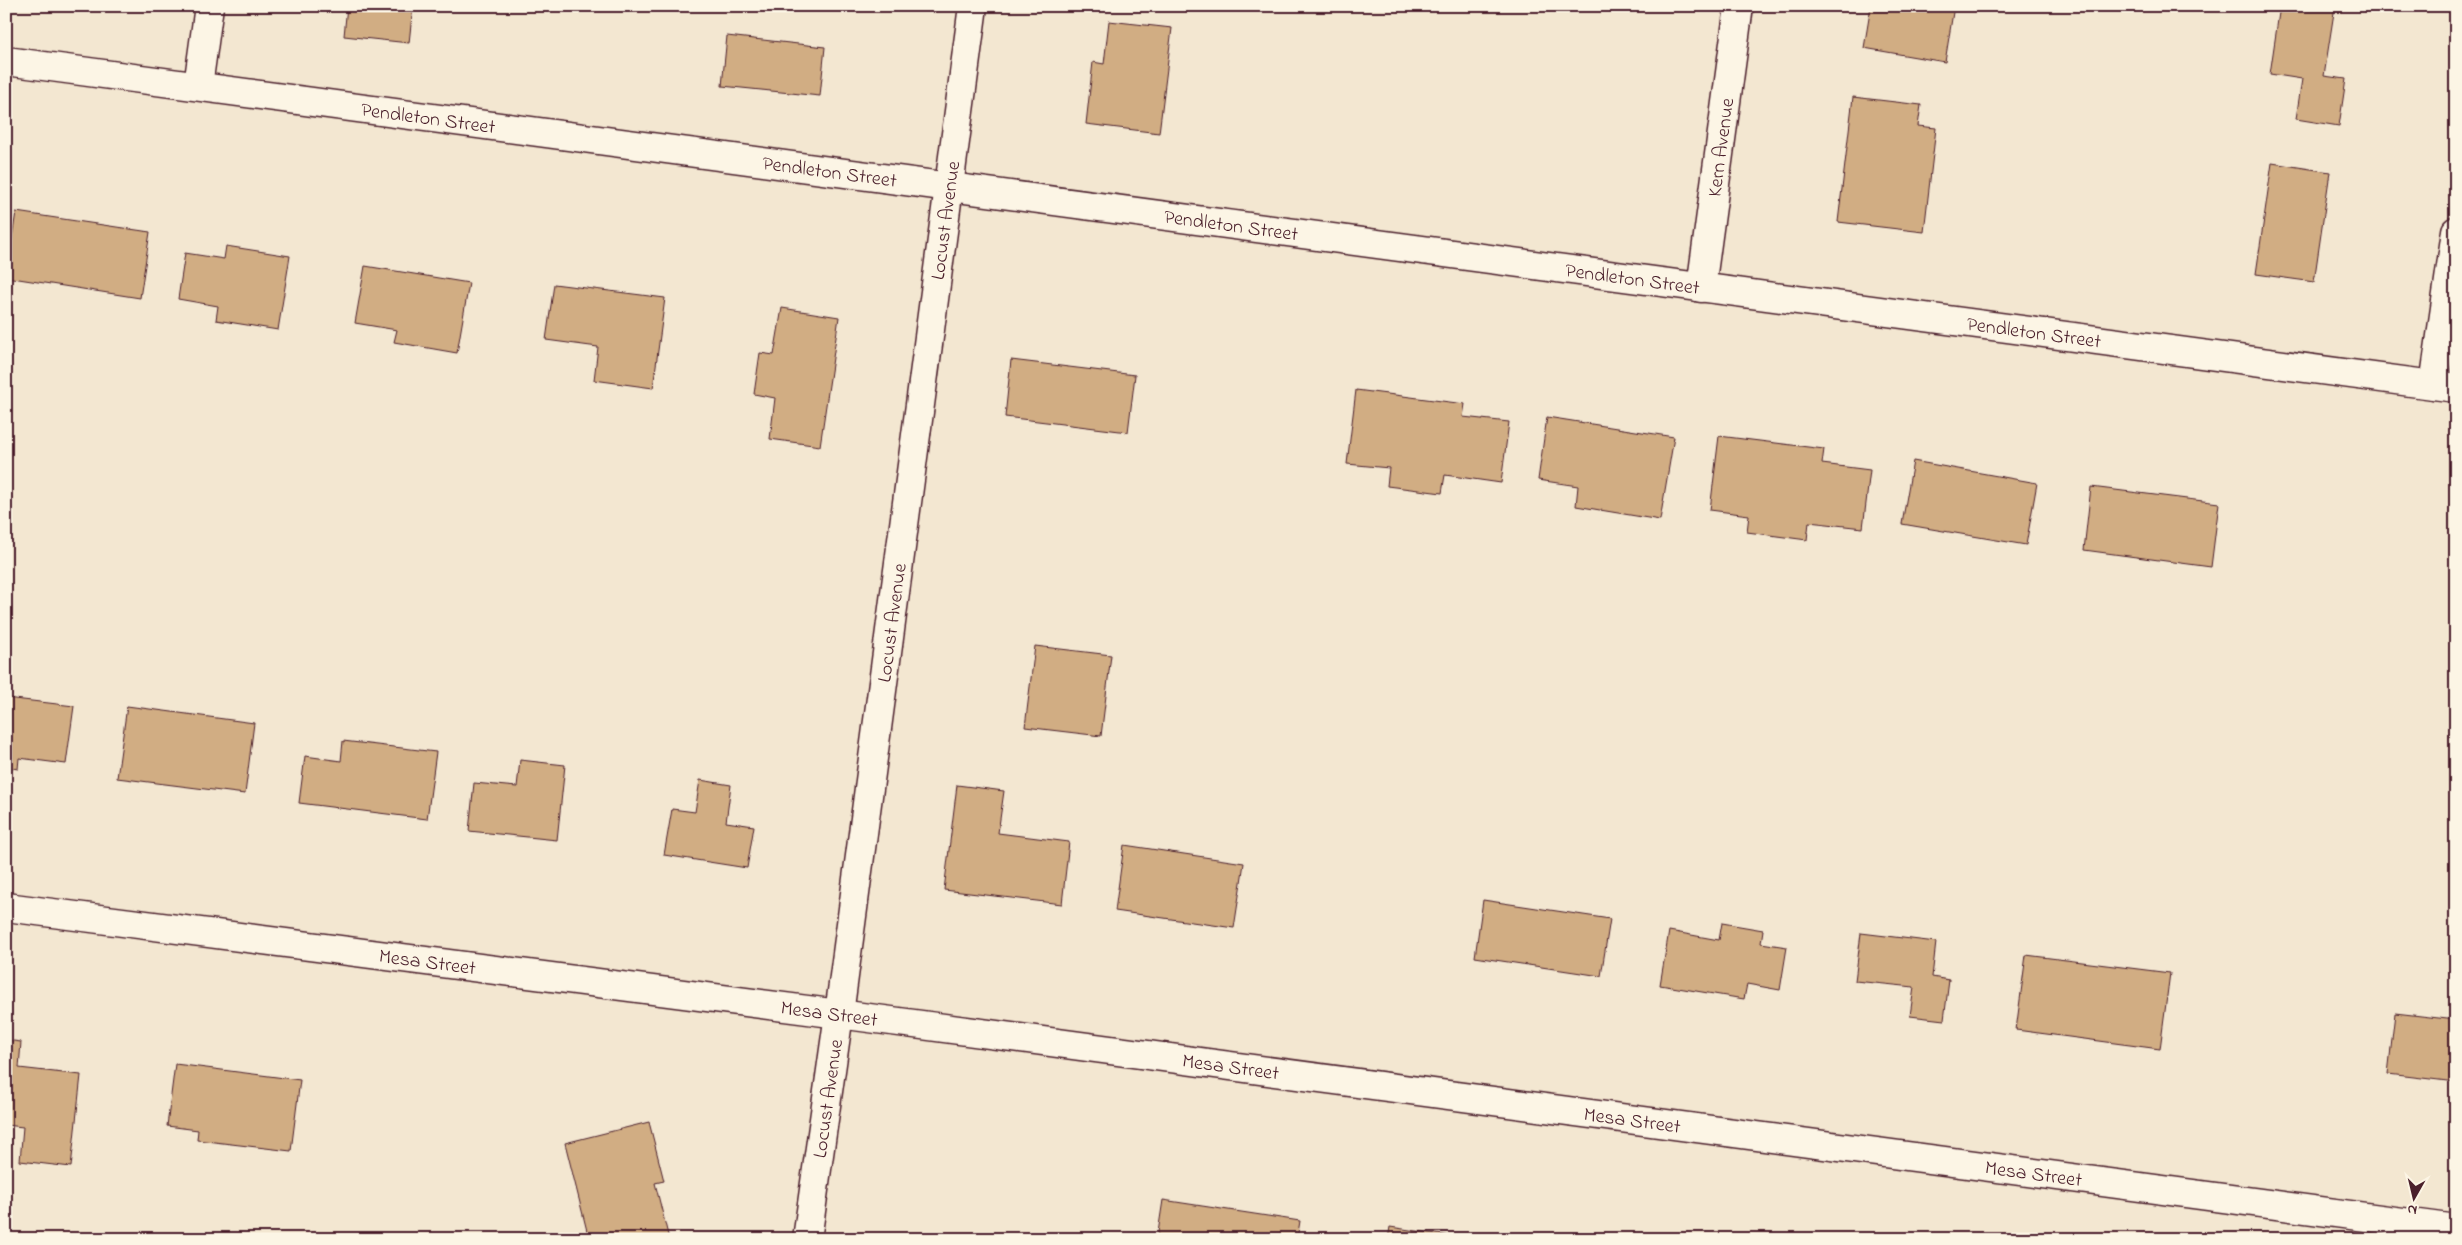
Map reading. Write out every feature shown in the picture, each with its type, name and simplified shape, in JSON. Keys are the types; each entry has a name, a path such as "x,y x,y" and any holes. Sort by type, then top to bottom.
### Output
{"street":[{"path":"198,86 209,6"},
{"name":"Locust Avenue","path":"807,1239 839,1014 973,6"},
{"name":"Kern Avenue","path":"1702,288 1739,6"},
{"name":"Pendleton Street","path":"6,61 2445,386"},
{"path":"2445,386 2456,230"},
{"name":"Mesa Street","path":"6,907 839,1014 2456,1229"}],"building":[{"path":"347,6 413,6 409,43 344,36"},
{"path":"1871,6 1954,6 1945,62 1864,48"},
{"path":"2280,6 2335,6 2324,76 2346,79 2339,126 2296,119 2302,79 2270,74"},
{"path":"1109,21 1172,28 1159,133 1086,124 1093,62 1104,64"},
{"path":"727,36 825,47 820,96 722,86"},
{"path":"1853,97 1921,105 1918,126 1936,128 1924,232 1838,222"},
{"path":"2272,163 2330,172 2314,282 2256,274"},
{"path":"16,212 150,232 140,298 6,277"},
{"path":"226,246 290,256 278,330 216,320 218,306 178,299 185,253 224,259"},
{"path":"365,266 469,283 457,353 394,342 397,330 355,323"},
{"path":"554,284 665,298 653,388 594,380 598,347 546,340"},
{"path":"782,308 839,317 820,446 770,439 775,398 754,394 760,353 774,355"},
{"path":"1011,360 1135,375 1128,432 1005,417"},
{"path":"1356,390 1465,404 1463,417 1509,422 1501,483 1445,475 1442,493 1387,486 1389,468 1347,464"},
{"path":"1547,417 1674,437 1660,520 1576,506 1578,486 1538,480"},
{"path":"1719,436 1824,449 1822,464 1870,470 1863,528 1809,522 1807,540 1747,532 1749,515 1710,510"},
{"path":"1913,461 2037,483 2026,545 1902,524"},
{"path":"2091,487 2219,503 2211,567 2084,550"},
{"path":"1035,646 1111,655 1101,736 1025,727"},
{"path":"6,698 74,706 66,764 19,758 18,769 6,767"},
{"path":"127,706 254,723 245,794 117,778"},
{"path":"343,741 436,752 427,819 299,803 305,756 341,761"},
{"path":"520,760 565,765 557,840 469,831 474,783 517,787"},
{"path":"700,780 731,785 726,822 754,826 747,868 664,855 672,809 695,812"},
{"path":"957,785 1004,791 998,833 1069,842 1062,904 944,890"},
{"path":"1124,845 1244,863 1234,928 1115,911"},
{"path":"1483,900 1610,919 1601,976 1475,957"},
{"path":"1722,923 1763,930 1761,943 1787,947 1780,990 1747,984 1744,999 1660,985 1669,931 1719,940"},
{"path":"1861,933 1936,942 1932,977 1949,980 1944,1020 1910,1016 1914,987 1855,981"},
{"path":"2026,955 2170,973 2160,1049 2016,1030"},
{"path":"2395,1013 2456,1020 2456,1082 2388,1074"},
{"path":"6,1040 21,1042 19,1068 81,1075 71,1167 20,1161 23,1127 6,1125"},
{"path":"175,1064 300,1080 291,1151 197,1140 198,1130 167,1126"},
{"path":"649,1122 664,1181 655,1183 669,1239 609,1239 608,1235 589,1239 565,1143"},
{"path":"1163,1200 1300,1221 1297,1239 1157,1239"},
{"path":"1390,1227 1470,1239 1388,1239"}]}
